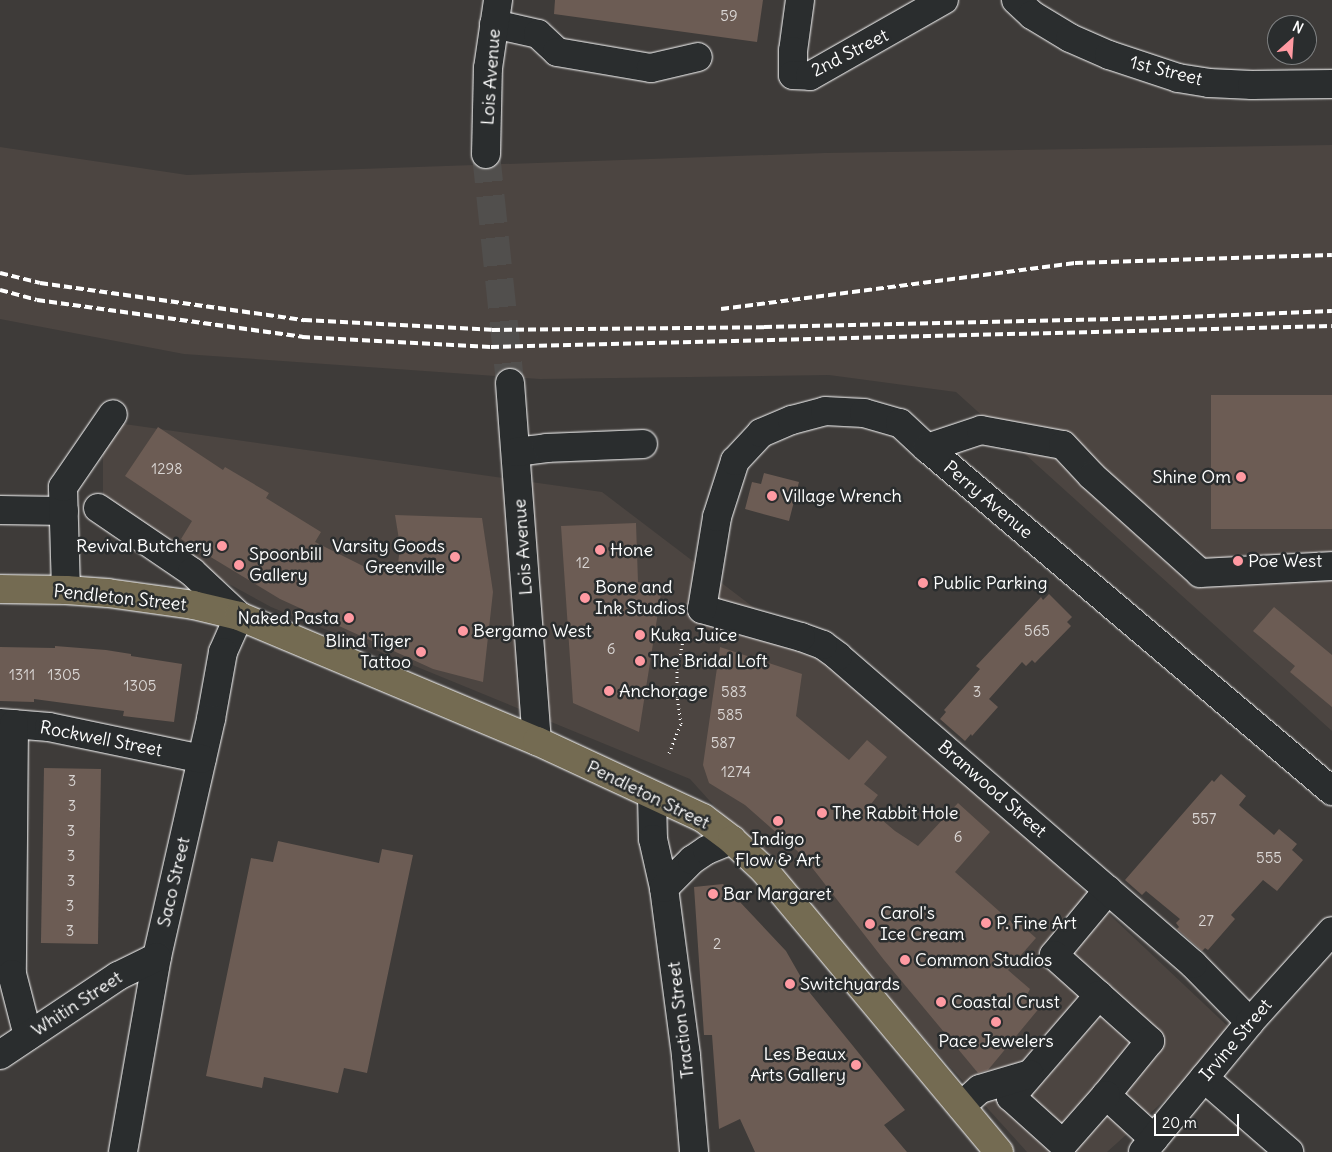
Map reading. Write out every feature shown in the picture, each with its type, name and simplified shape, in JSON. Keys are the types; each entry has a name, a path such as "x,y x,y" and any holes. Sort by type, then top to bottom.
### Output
{"main road":[{"name":"Pendleton Street","path":"0,590 66,590 193,605 239,616 537,741 652,796 703,818 732,840 764,870 999,1152"}],"street":[{"name":"2nd Street","path":"800,0 793,51 793,75 810,76 944,0"},
{"name":"1st Street","path":"1016,0 1032,15 1070,38 1109,56 1178,78 1252,85 1332,84"},
{"path":"496,12 538,34 557,52 651,68 698,57"},
{"name":"Lois Avenue","path":"486,154 488,68 496,12"},
{"name":"Lois Avenue","path":"510,383 537,741"},
{"name":"Perry Avenue","path":"698,620 717,517 735,461 761,434 792,420 826,410 864,413 900,423 926,448 1332,791"},
{"path":"66,590 63,487 113,414"},
{"path":"926,448 981,430 1063,445 1092,476 1200,573 1332,566"},
{"path":"516,452 547,448 643,444"},
{"name":"Pendleton Street","path":"98,508 192,572 239,616"},
{"path":"0,510 64,511"},
{"name":"Saco Street","path":"123,1152 157,957 202,759 223,652 239,616"},
{"name":"Branwood Street","path":"698,620 823,645 867,680 1193,964 1250,1022"},
{"path":"7,724 12,974 28,1036"},
{"name":"Rockwell Street","path":"7,724 49,726 202,759"},
{"name":"Traction Street","path":"652,796 653,839 664,888 686,1056 694,1152"},
{"path":"664,888 692,860 707,850 732,840"},
{"path":"1099,995 1011,1096 1063,1144 1150,1041 1054,954 1108,890"},
{"name":"Irvine Street","path":"1148,1145 1250,1022 1332,931"},
{"name":"Whitin Street","path":"0,1055 118,976 157,957"},
{"path":"961,1106 980,1089 1030,1074"},
{"path":"1204,1078 1289,1152"},
{"path":"1106,1095 1148,1145"}],"path":[{"path":"669,753 681,724 677,697 677,669 681,646 685,630 698,620"}],"shaded area":[{"path":"1332,145 1332,731 956,392 829,375 540,379 184,354 0,319 0,147 187,175 825,153"},
{"path":"103,421 602,492 912,728 1237,1035 1107,1152 1027,1152 690,779 271,607 103,515"}],"building":[{"path":"555,0 763,0 757,42 554,14"},
{"path":"1211,395 1332,395 1332,529 1211,529"},
{"path":"158,427 223,470 225,467 269,493 266,498 321,532 315,542 371,570 397,574 400,546 395,515 482,518 493,592 483,682 433,669 280,599 181,539 192,521 125,476"},
{"name":"Village Wrench","path":"764,473 799,482 789,521 745,509 752,482 761,484"},
{"path":"636,523 638,582 662,587 639,732 573,703 561,526"},
{"path":"1049,594 1072,617 1067,622 1071,626 1035,663 1032,660 1026,666 1022,662 989,699 998,707 972,736 971,734 965,741 940,719 946,712 944,710 980,669 976,666 1041,597 1043,600"},
{"path":"1274,607 1332,655 1332,707 1290,672 1295,666 1253,631"},
{"path":"55,646 106,650 182,664 174,722 123,716 124,711 34,699 34,702 0,701 0,647 55,648"},
{"path":"720,647 802,674 796,716 849,760 867,740 887,757 864,784 878,795 868,808 895,831 918,846 958,803 990,832 955,872 1017,927 1020,924 1036,938 1008,970 1030,989 1027,995 1041,1006 988,1070 978,1073 884,960 803,856 745,805 709,783 703,765"},
{"path":"44,768 101,769 98,944 41,943"},
{"path":"1221,774 1246,796 1239,805 1274,835 1279,829 1297,844 1292,850 1303,860 1277,891 1263,880 1231,915 1235,919 1208,950 1205,948 1202,951 1177,929 1179,927 1176,923 1180,919 1146,891 1142,895 1125,880 1212,780 1214,782"},
{"path":"278,841 379,863 382,849 413,855 367,1073 344,1068 338,1093 264,1077 262,1088 206,1076 251,858 273,862"},
{"path":"723,884 786,951 810,993 905,1110 884,1125 907,1152 755,1152 740,1119 719,1129 712,1035 704,1035 694,887"}],"tunnel":[{"path":"486,154 510,383"}],"railway":[{"path":"721,309 1075,263 1332,255"},
{"path":"0,273 40,283 304,320 492,330 764,327 1159,318 1332,311"},
{"path":"0,290 37,300 302,337 491,347 1332,326"}],"place":[{"name":"Shine Om","path":"1241,477"},
{"name":"Village Wrench","path":"772,496"},
{"name":"Revival Butchery","path":"222,546"},
{"name":"Hone","path":"600,550"},
{"name":"Varsity Goods Greenville","path":"455,557"},
{"name":"Poe West","path":"1238,561"},
{"name":"Spoonbill Gallery","path":"239,565"},
{"name":"Public Parking","path":"923,583"},
{"name":"Bone and Ink Studios","path":"585,598"},
{"name":"Naked Pasta","path":"349,618"},
{"name":"Bergamo West","path":"463,631"},
{"name":"Kuka Juice","path":"640,635"},
{"name":"Blind Tiger Tattoo","path":"421,652"},
{"name":"The Bridal Loft","path":"640,661"},
{"name":"Anchorage","path":"609,691"},
{"name":"The Rabbit Hole","path":"822,813"},
{"name":"Indigo Flow & Art","path":"778,821"},
{"name":"Bar Margaret","path":"713,894"},
{"name":"P. Fine Art","path":"986,923"},
{"name":"Carol's Ice Cream","path":"870,924"},
{"name":"Common Studios","path":"905,960"},
{"name":"Switchyards","path":"790,984"},
{"name":"Coastal Crust","path":"941,1002"},
{"name":"Pace Jewelers","path":"996,1022"},
{"name":"Les Beaux Arts Gallery","path":"856,1065"}]}
